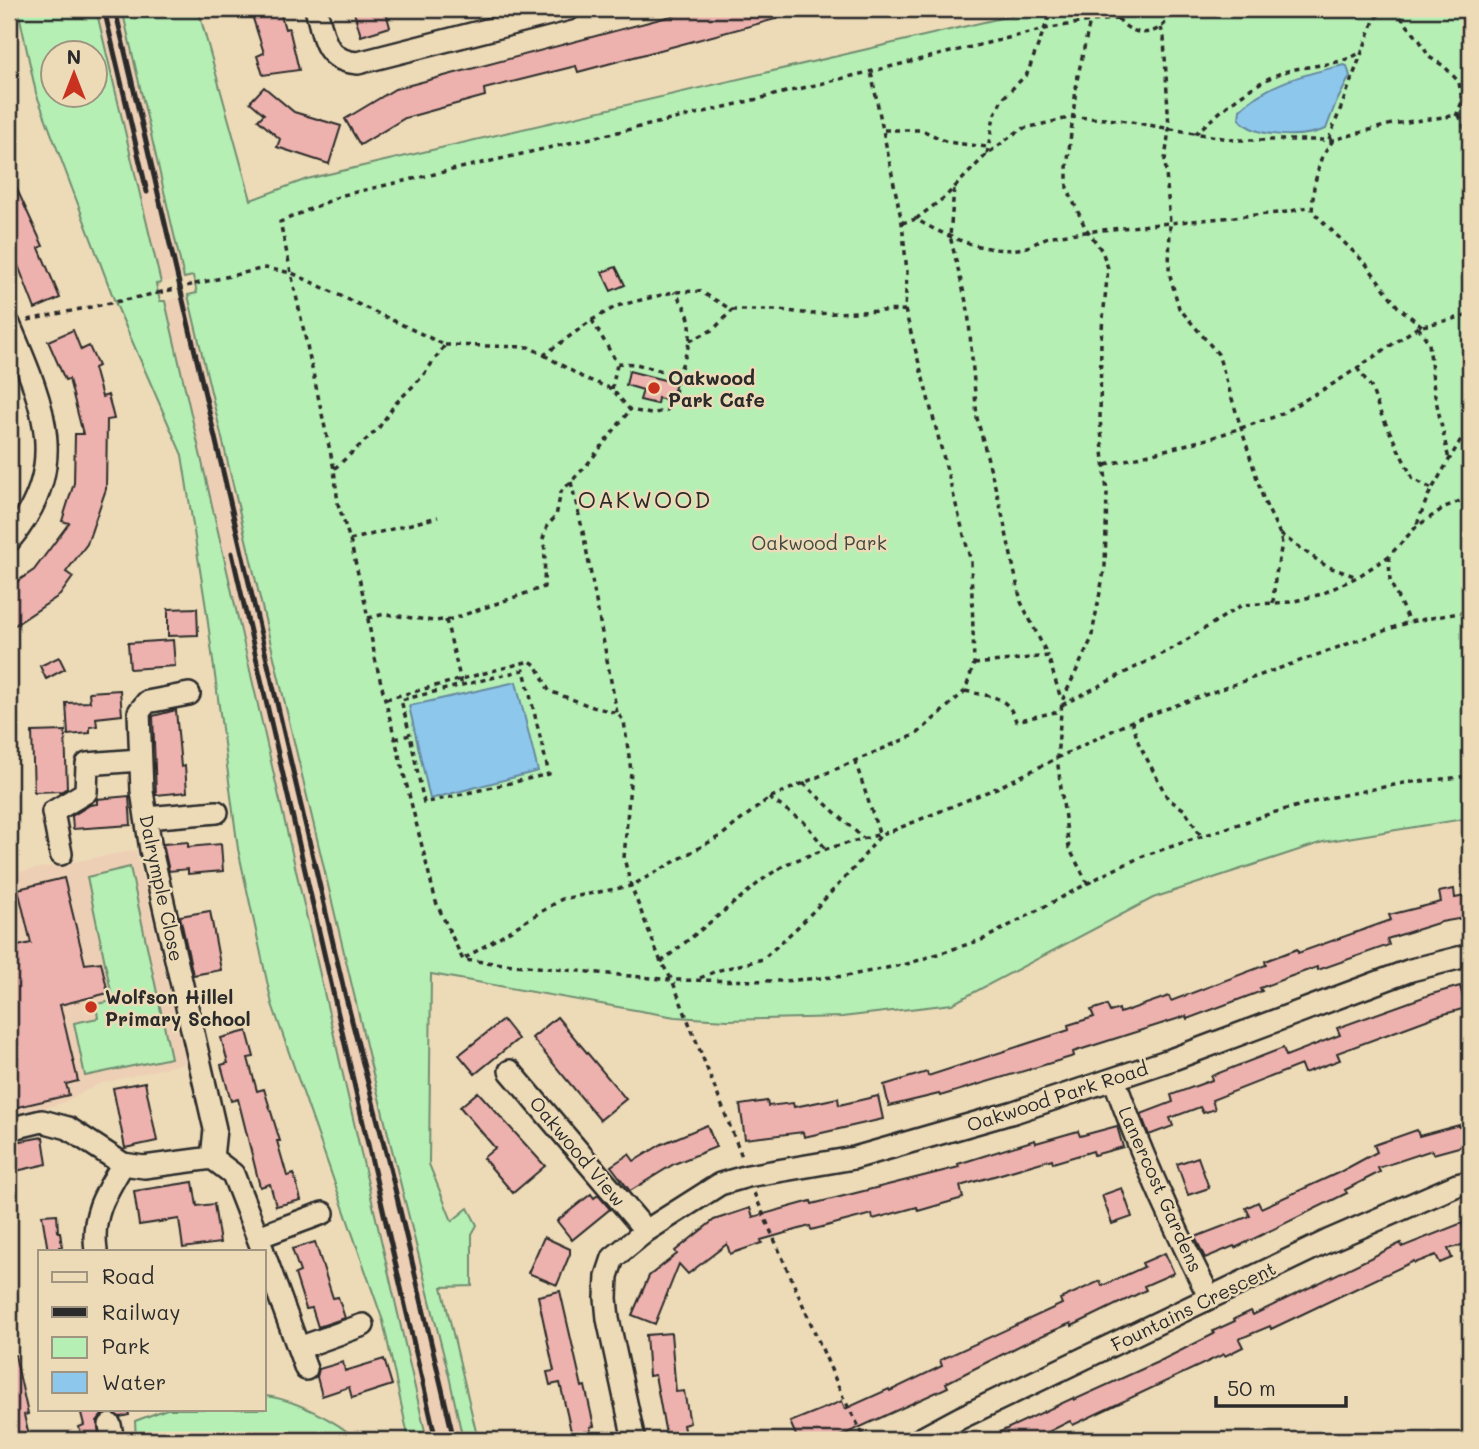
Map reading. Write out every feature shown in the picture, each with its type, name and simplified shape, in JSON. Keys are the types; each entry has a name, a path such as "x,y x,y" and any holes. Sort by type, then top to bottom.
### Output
{"street":[{"path":"316,9 332,67 358,63 569,9"},
{"path":"9,327 32,379 47,434 45,464 37,497 25,522 9,541"},
{"name":"Dalrymple Close","path":"189,694 147,702 139,712 139,760 151,850 215,1129 212,1158"},
{"path":"61,854 53,812 86,792 87,764 139,760"},
{"path":"146,818 217,813"},
{"name":"Oakwood Park Road","path":"634,1440 613,1348 606,1298 607,1276 613,1258 646,1231 720,1184 748,1176 854,1158 1014,1112 1114,1079 1411,970 1470,955"},
{"name":"Oakwood View","path":"510,1071 646,1231"},
{"name":"Lanercost Gardens","path":"1114,1079 1138,1147 1210,1298"},
{"path":"9,1129 42,1121 68,1128 123,1164 144,1167 212,1158 233,1174 262,1250"},
{"path":"96,1250 93,1232 101,1200 123,1164"},
{"name":"Fountains Crescent","path":"919,1440 1340,1236 1470,1182"},
{"path":"266,1250 323,1213"},
{"path":"266,1260 306,1369"},
{"path":"299,1348 363,1325"}],"path":[{"path":"987,153 994,116 1002,99 1027,74 1052,9"},
{"path":"1114,9 1118,19 1133,32 1152,32 1161,27 1173,9"},
{"path":"1387,9 1375,18 1362,51 1331,140 1321,159 1311,206 1315,216 1366,264 1398,307 1420,327 1429,343 1433,385 1449,460"},
{"path":"1394,9 1420,41 1429,57 1444,66 1459,82 1462,102 1458,115 1470,141"},
{"path":"463,960 436,902 394,739 350,540 338,504 334,469 280,222 343,195 1045,29 1118,19"},
{"path":"1088,884 1069,848 1057,758 1062,703 1091,640 1105,566 1107,493 1101,419 1101,365 1108,268 1102,251 1075,208 1067,188 1079,67 1090,21"},
{"path":"1161,27 1164,38 1168,129 1168,272 1180,308 1218,354 1239,428 1268,512 1280,534 1282,544 1273,603"},
{"path":"1195,134 1230,104 1271,77 1306,66 1343,61 1362,51"},
{"path":"463,960 562,899 631,886 722,835 769,798 917,734 965,691 974,664 971,562 905,310 907,272 902,223 871,72"},
{"path":"902,223 916,219 954,188 987,153 1021,129 1073,117 1120,120 1234,140 1331,140 1392,124 1458,115 1470,108"},
{"path":"884,130 922,130 947,142 987,147"},
{"path":"954,188 950,236 968,310 977,418 1001,509 1021,602 1048,656 1062,703"},
{"path":"916,219 936,232 971,244 1007,250 1025,248 1048,237 1288,212 1311,206"},
{"path":"9,327 44,316 265,268 292,273 445,345 529,348 582,377 611,389 630,410 651,414 667,410 675,393 678,374 690,341 691,329 687,315 681,301 673,292"},
{"path":"544,355 592,320 617,306 673,292 700,291 732,310 780,310 811,314 905,310"},
{"path":"690,341 714,329 732,310"},
{"path":"1105,465 1208,439 1277,416 1420,327 1470,316"},
{"path":"592,320 617,363 611,389"},
{"path":"334,469 377,429 395,404 422,377 445,345"},
{"path":"617,363 678,374"},
{"path":"1357,368 1371,387 1380,412 1413,479 1432,489"},
{"path":"367,618 385,614 434,621 446,620 544,587 543,539 547,526 556,516 561,492 604,445 630,410"},
{"path":"1416,527 1432,489 1470,424"},
{"path":"571,482 585,540 617,713 624,721 631,771 624,858 631,886 737,1140 759,1208 843,1398 866,1440"},
{"path":"1062,703 1177,646 1242,605 1291,602 1322,594 1357,577 1389,555 1416,527 1445,507 1470,497"},
{"path":"350,540 438,517"},
{"path":"1280,534 1326,566 1357,577"},
{"path":"1389,555 1390,581 1409,622"},
{"path":"661,962 766,877 786,864 826,849 880,835 999,787 1132,721 1409,622 1470,611"},
{"path":"446,620 462,686"},
{"path":"974,664 1048,656"},
{"path":"386,699 530,662 537,666 549,691 593,708 617,713"},
{"path":"524,670 549,774 424,803 410,734 401,700 524,670"},
{"path":"965,691 1003,699 1012,708 1016,721 1060,711"},
{"path":"1132,721 1138,742 1168,799 1185,810 1200,836"},
{"path":"394,739 410,734"},
{"path":"855,760 880,835"},
{"path":"463,960 671,980 785,981 846,976 907,964 984,939 1143,856 1200,836 1328,798 1404,783 1470,776"},
{"path":"803,783 863,838"},
{"path":"769,798 804,822 826,849"},
{"path":"698,979 716,971 763,959 802,923 855,867 880,835"}],"shaded area":[{"path":"96,9 122,9 184,278 161,283 108,60 108,38 103,38"},
{"path":"188,295 348,971 463,1440 427,1440 165,301"},
{"name":"Wolfson Hillel Primary School","path":"136,850 186,1063 99,1084 60,1104 9,1117 9,950 15,948 9,924 9,874"}],"green space":[{"path":"18,9 96,9 103,38 38,38 38,98"},
{"name":"Oakwood Park","path":"122,9 198,9 251,200 307,179 1023,13 1023,9 1470,9 1470,818 1323,842 1153,898 952,1004 842,1017 728,1020 675,1017 431,974 429,1164 452,1221 468,1208 477,1225 472,1234 472,1286 442,1287 478,1440 463,1440 371,1066 188,295 197,293 193,276 184,278"},
{"path":"108,60 161,283 156,284 160,301 165,301 427,1440 409,1440 383,1321 272,1004 238,849 206,608 182,455 115,302 42,108 108,108"},
{"path":"130,867 171,1058 85,1076 74,1023 98,1018 96,1004 113,1001 87,877"},
{"path":"266,1396 314,1412 338,1425 357,1440 136,1440 135,1421 164,1410 266,1410"}],"water":[{"path":"1347,66 1350,76 1326,129 1305,134 1280,135 1257,130 1239,119 1240,110 1263,92 1302,76"},
{"path":"516,682 538,771 430,799 409,706"}],"building":[{"path":"250,9 279,9 285,29 289,28 299,70 263,75 257,56 264,53"},
{"path":"353,9 385,9 390,27 361,36"},
{"path":"698,9 798,9 798,13 578,72 576,66 484,89 485,96 405,118 360,145 345,119 395,89"},
{"path":"264,87 294,112 341,126 329,164 277,147 280,139 258,120 264,114 250,102"},
{"path":"9,172 43,246 39,248 60,298 35,309 9,242"},
{"path":"616,267 625,285 611,291 602,272"},
{"path":"73,330 81,350 89,346 98,366 94,368 102,397 108,395 114,419 107,420 106,489 87,544 66,572 73,577 60,595 15,625 9,616 9,587 34,570 69,523 62,521 74,483 75,434 83,434 69,379 65,380 48,341"},
{"name":"Oakwood Park Cafe","path":"629,371 676,383 671,401 658,398 657,404 640,400 643,390 626,385"},
{"path":"197,608 198,635 168,636 168,609"},
{"path":"173,640 175,666 130,669 128,643"},
{"path":"59,657 65,669 46,679 40,666"},
{"path":"120,690 122,715 96,718 97,726 90,727 90,733 68,735 66,703 90,702 89,692"},
{"path":"176,710 181,767 185,766 187,792 156,795 153,716"},
{"path":"65,731 67,788 62,791 34,792 32,732"},
{"path":"129,796 131,825 73,829 72,816 90,805 97,804 97,799"},
{"path":"188,842 188,847 221,844 223,871 188,874 188,869 169,871 163,844"},
{"path":"64,878 85,964 101,962 108,993 60,1005 78,1081 66,1084 69,1095 9,1109 9,948 31,943 18,889"},
{"path":"1454,889 1455,898 1470,895 1470,917 1441,922 1387,939 1389,945 1318,970 1317,967 1289,977 1260,988 1262,991 1187,1019 1186,1016 1073,1052 1074,1056 940,1096 939,1094 889,1106 884,1085 927,1072 928,1076 1069,1030 1068,1025 1094,1017 1091,1010 1107,1005 1110,1012 1119,1009 1120,1013 1169,996 1171,1001 1266,965 1265,961 1297,949 1298,953 1391,920 1389,915 1441,902 1439,892"},
{"path":"210,911 221,970 193,975 180,916"},
{"path":"1460,986 1466,1008 1337,1053 1340,1060 1304,1073 1301,1065 1212,1100 1215,1109 1203,1113 1200,1107 1170,1118 1173,1126 1149,1135 1141,1114 1173,1102 1171,1095 1283,1048 1286,1056 1340,1035 1337,1028"},
{"path":"557,1017 626,1099 600,1120 532,1038"},
{"path":"503,1020 518,1039 475,1074 459,1055"},
{"path":"247,1031 254,1057 248,1058 257,1091 264,1089 280,1141 277,1141 287,1176 294,1174 301,1200 276,1206 270,1184 260,1187 238,1099 231,1101 221,1065 228,1063 221,1038"},
{"path":"145,1082 157,1141 125,1148 113,1088"},
{"path":"478,1092 545,1166 513,1193 483,1158 495,1148 460,1107"},
{"path":"878,1096 883,1119 804,1137 803,1132 745,1139 740,1105 767,1101 768,1106 793,1103 794,1107 838,1098 839,1105"},
{"path":"707,1125 716,1147 674,1164 630,1191 611,1166 629,1154 634,1161 662,1144"},
{"path":"1459,1125 1470,1125 1470,1144 1433,1154 1432,1150 1378,1168 1380,1172 1345,1190 1347,1193 1235,1248 1234,1246 1205,1258 1195,1237 1250,1216 1246,1208 1258,1202 1261,1208 1340,1172 1377,1152 1374,1145 1417,1130 1419,1136"},
{"path":"1117,1126 1123,1147 1094,1155 1093,1151 1053,1163 1052,1159 960,1186 963,1198 918,1211 917,1207 873,1219 872,1214 811,1230 810,1226 761,1240 762,1243 730,1254 727,1244 688,1274 679,1264 655,1324 632,1315 649,1276 714,1220 750,1208 753,1217 811,1201 812,1204 959,1167 958,1164 1035,1140 1036,1143 1078,1131 1080,1136"},
{"path":"43,1137 47,1164 16,1171 10,1143"},
{"path":"1198,1157 1209,1188 1188,1195 1177,1164"},
{"path":"193,1182 197,1206 214,1204 220,1243 183,1248 179,1219 139,1225 134,1191"},
{"path":"1122,1188 1132,1217 1112,1224 1102,1195"},
{"path":"591,1194 594,1198 598,1195 610,1209 572,1240 557,1221"},
{"path":"57,1214 62,1247 59,1247 59,1250 48,1250 42,1215"},
{"path":"1462,1223 1469,1243 1448,1249 1452,1258 1440,1263 1436,1255 1415,1263 1414,1261 1271,1329 1270,1326 1239,1339 1243,1347 1073,1425 1070,1421 1040,1436 1043,1440 983,1440 1160,1361 1214,1334 1213,1331 1235,1321 1234,1319 1251,1311 1253,1315 1401,1243 1402,1247"},
{"path":"544,1237 570,1249 557,1285 528,1273"},
{"path":"315,1242 333,1298 338,1297 345,1318 318,1327 312,1308 306,1309 295,1274 300,1272 292,1249"},
{"path":"1165,1253 1174,1273 1144,1286 1146,1290 1072,1326 1071,1323 1023,1344 946,1383 948,1387 832,1440 798,1440 790,1422 842,1401 845,1409 889,1389 890,1391 942,1366 940,1360 1062,1304 1060,1299 1100,1281 1102,1286 1144,1267 1142,1263"},
{"path":"560,1291 582,1387 585,1386 594,1426 590,1427 593,1440 573,1440 560,1383 550,1385 547,1372 554,1371 538,1296"},
{"path":"671,1333 676,1392 684,1391 690,1423 683,1425 686,1440 667,1440 655,1375 649,1376 646,1335"},
{"path":"9,1355 15,1355 28,1414 24,1415 30,1440 9,1440"},
{"path":"384,1359 392,1385 352,1398 349,1387 322,1396 317,1377 319,1369 343,1362 345,1371"},
{"path":"80,1410 128,1410 129,1415 120,1417 108,1412 102,1415 97,1421 100,1440 83,1440 79,1427 84,1425"}],"railway":[{"path":"104,9 147,192"},
{"path":"115,9 344,990 391,1172 454,1440"},
{"path":"232,553 436,1440"}],"place":[{"name":"Oakwood Park Cafe","path":"654,388"},
{"name":"Wolfson Hillel Primary School","path":"91,1007"}],"district":[{"name":"OAKWOOD","path":"645,499"}]}
